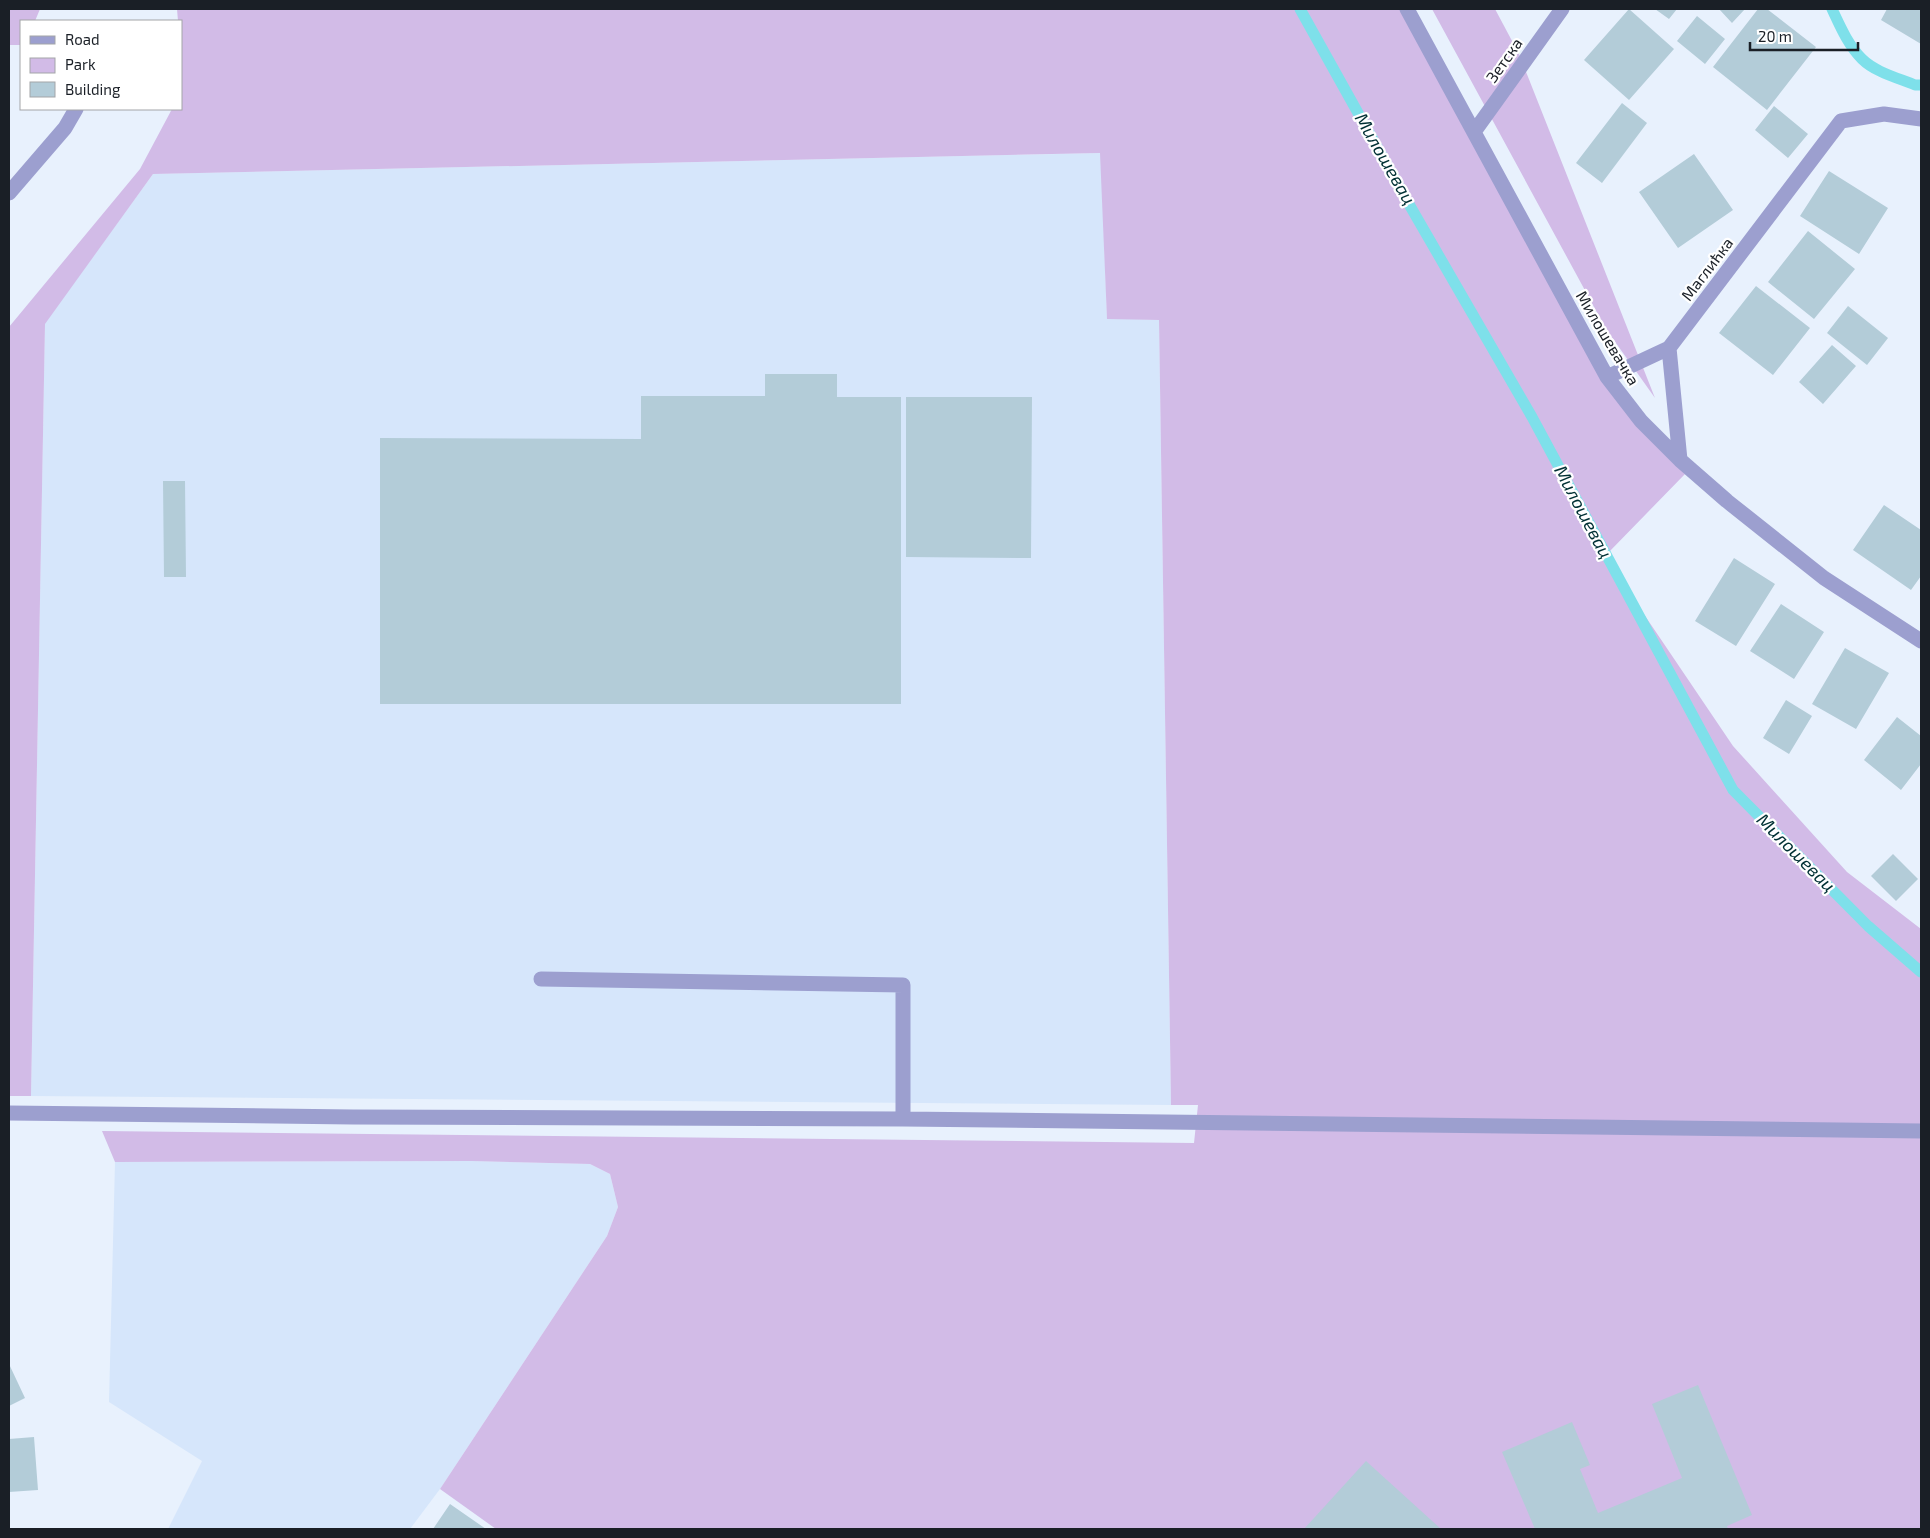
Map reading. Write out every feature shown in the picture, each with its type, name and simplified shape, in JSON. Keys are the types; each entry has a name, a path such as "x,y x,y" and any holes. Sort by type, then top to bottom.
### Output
{"street":[{"name":"Милошевачка","path":"1407,9 1607,377 1641,421 1680,460 1727,501 1824,578 1921,641"},
{"name":"Зетска","path":"1474,132 1562,9"},
{"path":"9,193 65,128 75,110"},
{"name":"Маглићка","path":"1669,348 1841,122 1884,114 1921,119"},
{"path":"1607,377 1669,348 1680,460"},
{"path":"541,979 903,985 903,1119"},
{"path":"9,1113 353,1117 903,1119 1921,1131"}],"shaded area":[{"path":"1101,153 1107,318 1159,320 1171,1105 31,1096 45,323 153,174"},
{"path":"471,1161 590,1164 610,1174 618,1207 607,1236 440,1489 410,1529 168,1529 202,1461 109,1402 115,1162"}],"green space":[{"path":"9,9 40,9 35,20 20,20 20,45 9,45"},
{"path":"177,9 1403,9 1642,429 1685,474 1609,552 1637,604 1733,746 1847,872 1921,929 1921,1529 496,1529 440,1489 607,1236 618,1207 610,1174 590,1164 471,1161 115,1162 102,1131 1194,1143 1198,1105 1171,1105 1159,320 1107,319 1100,153 153,174 45,324 31,1096 9,1096 9,327 140,169 171,110 182,110 182,20 178,20"},
{"path":"1432,9 1495,9 1519,54 1655,398 1606,329"}],"building":[{"path":"1629,9 1674,49 1629,100 1584,60"},
{"path":"1655,9 1677,9 1669,19"},
{"path":"1719,9 1745,9 1732,23"},
{"path":"1758,9 1767,9 1816,47 1767,110 1713,67"},
{"path":"1887,9 1921,9 1921,44 1881,20"},
{"path":"1697,16 1725,39 1705,64 1677,41"},
{"path":"1622,103 1647,123 1602,183 1576,163"},
{"path":"1774,106 1808,134 1788,158 1755,130"},
{"path":"1694,154 1733,210 1678,248 1639,192"},
{"path":"1829,171 1888,208 1859,254 1800,216"},
{"path":"1808,231 1855,269 1814,319 1768,282"},
{"path":"1756,286 1810,328 1773,375 1719,333"},
{"path":"1848,306 1888,338 1867,365 1827,333"},
{"path":"1832,345 1856,366 1823,404 1799,382"},
{"path":"765,374 837,374 837,397 901,397 901,704 380,704 380,438 641,439 641,396 765,396"},
{"path":"906,397 1032,397 1031,558 906,557"},
{"path":"163,481 185,481 186,577 164,577"},
{"path":"1884,505 1921,530 1921,576 1911,590 1853,550"},
{"path":"1734,558 1775,584 1736,646 1695,621"},
{"path":"1781,604 1824,632 1794,679 1750,651"},
{"path":"1845,648 1889,673 1856,729 1812,704"},
{"path":"1786,700 1812,716 1789,754 1763,738"},
{"path":"1897,717 1921,736 1921,764 1901,790 1864,760"},
{"path":"1893,854 1918,879 1896,901 1871,876"},
{"path":"9,1364 25,1398 9,1406"},
{"path":"1698,1385 1752,1515 1727,1526 1728,1529 1535,1529 1502,1452 1572,1422 1590,1465 1580,1469 1598,1513 1682,1478 1652,1404"},
{"path":"34,1437 38,1490 9,1492 9,1439"},
{"path":"1366,1461 1441,1529 1304,1529"},
{"path":"450,1504 486,1529 433,1529"}],"waterway":[{"name":"Милошевац","path":"1300,9 1406,199 1532,417 1733,790 1868,926 1921,972"},
{"path":"1832,9 1848,42 1867,64 1894,77 1915,85 1921,85"}]}
